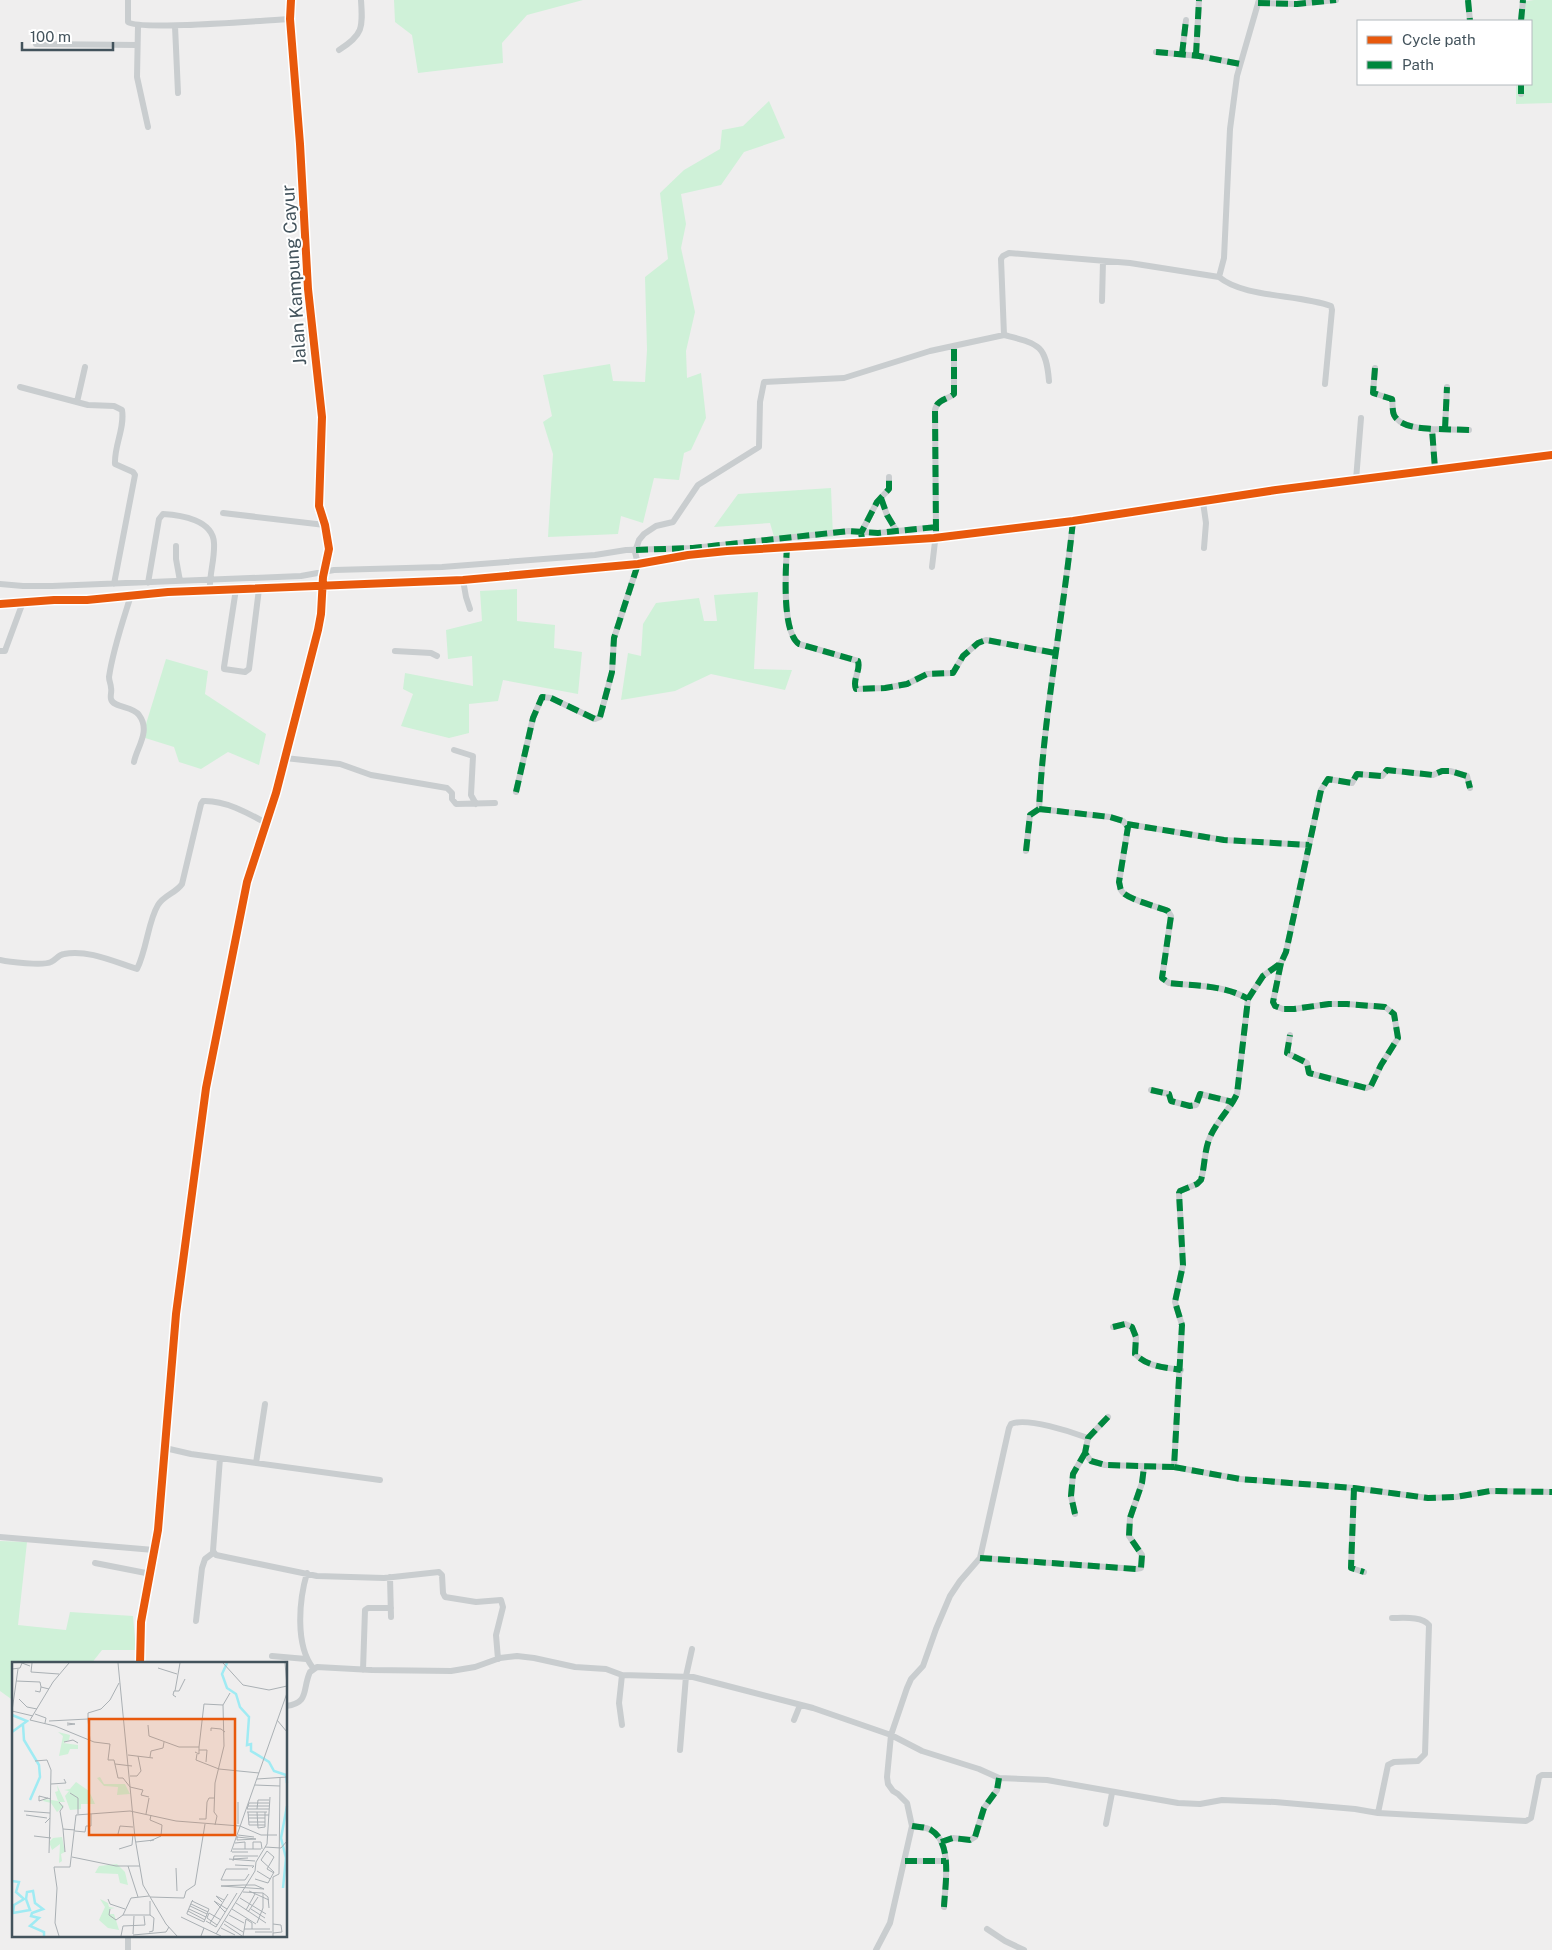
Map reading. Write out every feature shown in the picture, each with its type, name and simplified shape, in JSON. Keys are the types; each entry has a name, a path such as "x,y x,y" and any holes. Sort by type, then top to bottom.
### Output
{"street":[{"path":"128,0 128,22 138,26 175,26 290,19"},
{"name":"Jalan Kampung Cayur","path":"140,1662 141,1622 154,1550 176,1314 206,1088 245,890 285,758 318,630 328,549 325,525 319,506 322,417 308,289 301,153 290,19 291,0"},
{"path":"339,50 354,40 359,31 361,0"},
{"path":"1196,55 1199,0"},
{"path":"1219,277 1224,258 1230,129 1237,76 1259,2 1297,4 1336,0"},
{"path":"1468,0 1470,20"},
{"path":"1521,20 1523,0"},
{"path":"1182,54 1186,20"},
{"path":"138,26 137,77 148,127"},
{"path":"175,26 178,93"},
{"path":"36,44 137,45"},
{"path":"1156,52 1196,55 1240,64"},
{"path":"1521,85 1521,94"},
{"path":"1004,335 1001,277 1002,256 1013,253 1130,263 1219,277 1230,285 1330,306 1332,310 1325,384"},
{"path":"1102,300 1103,261"},
{"path":"516,792 533,718 542,697 551,698 596,720 600,717 612,672 614,638 637,563 636,551 639,540 656,526 673,522 698,485 760,447 760,402 764,382 844,378 930,351 1004,335 1035,344 1039,348 1048,361 1049,381"},
{"path":"932,567 935,532 935,410 936,405 954,394 954,346"},
{"path":"77,402 85,367"},
{"path":"1375,368 1373,393 1392,399 1393,414 1405,424 1415,428 1469,430"},
{"path":"20,386 88,405 114,406 122,410 122,426 115,452 115,464 133,472 135,475 114,584"},
{"path":"1445,429 1447,387"},
{"path":"1356,480 1361,418"},
{"path":"1432,428 1436,469"},
{"path":"0,604 87,600 210,590 259,589 323,580 463,580 637,563 688,555 788,546 862,543 935,532 1073,521 1276,490 1552,455"},
{"path":"862,543 861,533 877,502 889,489 889,477"},
{"path":"881,498 886,515 896,530"},
{"path":"1203,502 1206,523 1204,548"},
{"path":"223,513 325,525"},
{"path":"148,583 159,520 163,514 184,517 206,526 210,532 214,545 210,590"},
{"path":"1039,809 1055,653 1066,587 1073,521"},
{"path":"0,584 23,586 114,584 300,576 323,580 344,570 442,567 693,548 714,544 849,531 861,533 896,530 935,532"},
{"path":"176,546 180,581"},
{"path":"788,546 786,596 793,638 799,644 857,660 859,665 854,685 856,689 891,687 914,681 927,674 953,673 963,656 978,643 986,640 1055,653"},
{"path":"463,580 470,609"},
{"path":"236,589 224,669 245,672 249,669 259,589"},
{"path":"131,595 117,643 110,681 112,690 111,700 113,703 132,708 143,722 143,738 134,762"},
{"path":"0,651 4,651 6,648 23,602"},
{"path":"395,651 431,653 437,656"},
{"path":"454,750 472,756 471,795 476,804"},
{"path":"285,758 340,764 371,776 447,788 452,794 453,803 495,803"},
{"path":"1290,1035 1287,1053 1307,1063 1309,1073 1366,1088 1371,1086 1380,1065 1398,1038 1394,1014 1385,1007 1342,1004 1283,1009 1276,1006 1273,1002 1281,963 1286,952 1321,790 1328,779 1332,778 1352,783 1357,774 1382,776 1387,770 1434,775 1442,771 1450,771 1467,776 1470,788"},
{"path":"0,960 45,964 64,954 83,954 137,969 146,948 157,906 163,899 177,891 182,884 200,804 204,801 209,801 227,805 266,823"},
{"path":"1026,851 1030,815 1039,809 1110,817 1127,824 1224,840 1309,845"},
{"path":"1127,824 1120,882 1121,891 1124,895 1168,911 1171,916 1162,978 1168,983 1237,992 1248,999"},
{"path":"1174,1467 1176,1417 1181,1370 1182,1325 1175,1302 1184,1265 1179,1193 1201,1180 1209,1138 1237,1094 1248,999 1263,976 1281,963"},
{"path":"1151,1090 1169,1094 1171,1101 1190,1106 1196,1104 1200,1094 1203,1093 1233,1102"},
{"path":"1113,1327 1125,1324 1132,1327 1136,1337 1135,1354 1142,1361 1154,1366 1181,1370"},
{"path":"256,1463 264,1404"},
{"path":"1074,1514 1071,1496 1073,1474 1086,1453 1088,1438 1108,1417"},
{"path":"876,1950 890,1923 912,1826 907,1804 893,1791 886,1777 891,1736 907,1688 911,1679 923,1666 950,1596 980,1558 1011,1424 1016,1422 1067,1430 1088,1438"},
{"path":"165,1448 220,1458 380,1480"},
{"path":"1086,1453 1091,1461 1106,1465 1174,1467 1240,1480 1354,1488 1428,1498 1456,1497 1490,1491 1552,1492"},
{"path":"196,1621 202,1568 205,1559 213,1553 220,1458"},
{"path":"980,1558 1141,1568 1142,1555 1129,1536 1130,1518 1142,1484 1144,1467"},
{"path":"1354,1488 1351,1568 1364,1572"},
{"path":"0,1537 154,1550"},
{"path":"213,1553 317,1576 390,1577 439,1572 442,1575 445,1597 476,1602 501,1600 503,1607 496,1635 498,1659"},
{"path":"95,1563 151,1574"},
{"path":"307,1574 302,1590 301,1608 303,1648 306,1660 313,1668"},
{"path":"390,1577 391,1617"},
{"path":"363,1670 365,1610 368,1608 391,1608"},
{"path":"1378,1813 1388,1765 1394,1762 1418,1761 1425,1754 1429,1625 1428,1622 1421,1620 1392,1618"},
{"path":"680,1750 686,1676 692,1649"},
{"path":"272,1656 306,1660"},
{"path":"313,1668 451,1671 475,1668 498,1659 517,1656 575,1668 606,1669 622,1675 686,1676 800,1704 891,1736 922,1751 979,1769 999,1778 1047,1780 1188,1804 1222,1800 1275,1802 1355,1809 1378,1813 1530,1820 1539,1777 1542,1774 1552,1775"},
{"path":"288,1706 300,1703 305,1693 308,1676 313,1668"},
{"path":"622,1675 619,1703 622,1725"},
{"path":"794,1720 800,1704"},
{"path":"941,1842 953,1838 970,1840 975,1837 984,1808 997,1790 999,1778"},
{"path":"1106,1824 1112,1792"},
{"path":"912,1826 931,1830 944,1846 946,1861 944,1907"},
{"path":"905,1860 946,1861"},
{"path":"987,1929 1005,1941 1024,1950"}],"green space":[{"path":"394,0 583,0 527,15 502,43 503,63 418,73 412,35 395,22"},
{"path":"1552,0 1552,103 1516,104 1516,85 1532,85 1532,20 1519,20 1520,2"},
{"path":"769,101 785,138 744,152 721,185 681,194 686,224 681,248 695,312 686,351 687,378 701,373 706,418 691,450 684,453 679,480 654,478 643,523 621,516 618,534 548,537 553,454 543,422 552,416 543,375 610,364 613,381 645,382 647,350 645,277 668,259 660,193 684,170 720,149 722,130 743,126"},
{"path":"831,488 833,537 775,540 770,523 714,527 738,494"},
{"path":"517,589 517,621 555,625 554,648 582,652 578,694 503,680 498,701 469,704 469,733 449,738 401,726 413,694 403,689 405,673 473,686 472,656 448,659 446,630 482,621 480,591"},
{"path":"758,592 754,669 792,670 785,690 711,674 675,691 621,700 628,653 641,656 643,624 656,603 699,598 704,621 717,621 714,595"},
{"path":"166,659 208,671 205,694 266,734 259,765 228,752 201,769 179,762 174,747 142,737"},
{"path":"0,1541 27,1542 18,1625 66,1630 70,1612 133,1616 136,1650 102,1650 93,1662 12,1662 12,1700 0,1691"}],"marked path":[{"path":"1196,55 1199,0"},
{"path":"1258,3 1297,4 1336,0"},
{"path":"1468,0 1470,20"},
{"path":"1521,20 1523,0"},
{"path":"1182,54 1186,20"},
{"path":"1156,52 1199,56 1240,64"},
{"path":"1521,85 1521,94"},
{"path":"936,531 935,410 940,402 954,394 954,346"},
{"path":"1375,368 1373,393 1392,399 1393,413 1397,419 1411,426 1432,429 1435,469"},
{"path":"1445,429 1447,387"},
{"path":"1439,429 1469,430"},
{"path":"862,538 861,533 877,502 889,489 889,477"},
{"path":"881,498 887,515 896,530"},
{"path":"1026,851 1030,815 1039,809 1049,701 1073,521"},
{"path":"636,550 693,548 849,531 878,533 936,527"},
{"path":"787,546 786,598 789,626 793,637 799,644 858,661 856,689 885,688 907,684 927,674 953,673 963,656 978,643 986,640 1055,653"},
{"path":"516,792 533,718 542,697 551,698 595,719 600,717 612,672 614,638 638,564"},
{"path":"1108,1417 1088,1438 1085,1453 1091,1461 1105,1465 1174,1467 1182,1325 1175,1302 1183,1265 1179,1193 1201,1180 1210,1137 1237,1094 1248,999 1263,976 1281,963 1286,952 1321,790 1328,779 1352,783 1357,774 1382,776 1387,770 1433,775 1442,771 1450,771 1467,776 1470,788"},
{"path":"1039,809 1110,817 1123,821 1128,827 1119,882 1121,890 1135,900 1168,911 1171,916 1162,978 1169,983 1230,991 1248,999"},
{"path":"1127,824 1224,840 1309,845"},
{"path":"1281,963 1273,1002 1275,1006 1283,1009 1329,1004 1385,1007 1394,1014 1398,1038 1381,1065 1371,1086 1366,1088 1309,1073 1307,1063 1287,1053 1290,1035"},
{"path":"1151,1090 1169,1094 1171,1101 1190,1106 1196,1105 1200,1094 1233,1102"},
{"path":"1113,1327 1125,1324 1132,1327 1136,1337 1135,1354 1145,1362 1156,1366 1181,1370"},
{"path":"1075,1514 1071,1496 1073,1474 1085,1453"},
{"path":"980,1558 1141,1568 1142,1555 1129,1536 1130,1518 1142,1483 1144,1467"},
{"path":"1174,1467 1240,1479 1354,1488 1428,1498 1456,1497 1490,1491 1552,1492"},
{"path":"1354,1488 1351,1568 1364,1572"},
{"path":"941,1842 953,1838 970,1840 975,1837 984,1808 997,1790 999,1778"},
{"path":"912,1826 931,1830 938,1836 942,1844 946,1865 944,1907"},
{"path":"905,1861 946,1861"}],"cycle path":[{"path":"140,1662 141,1622 158,1530 176,1314 206,1088 247,882 276,793 318,630 323,577 329,549 325,525 319,506 322,417 308,289 300,144 290,19 291,0"},
{"path":"0,604 54,600 87,600 168,592 463,580 638,564 688,555 727,551 934,538 1073,521 1276,490 1552,455"}]}
